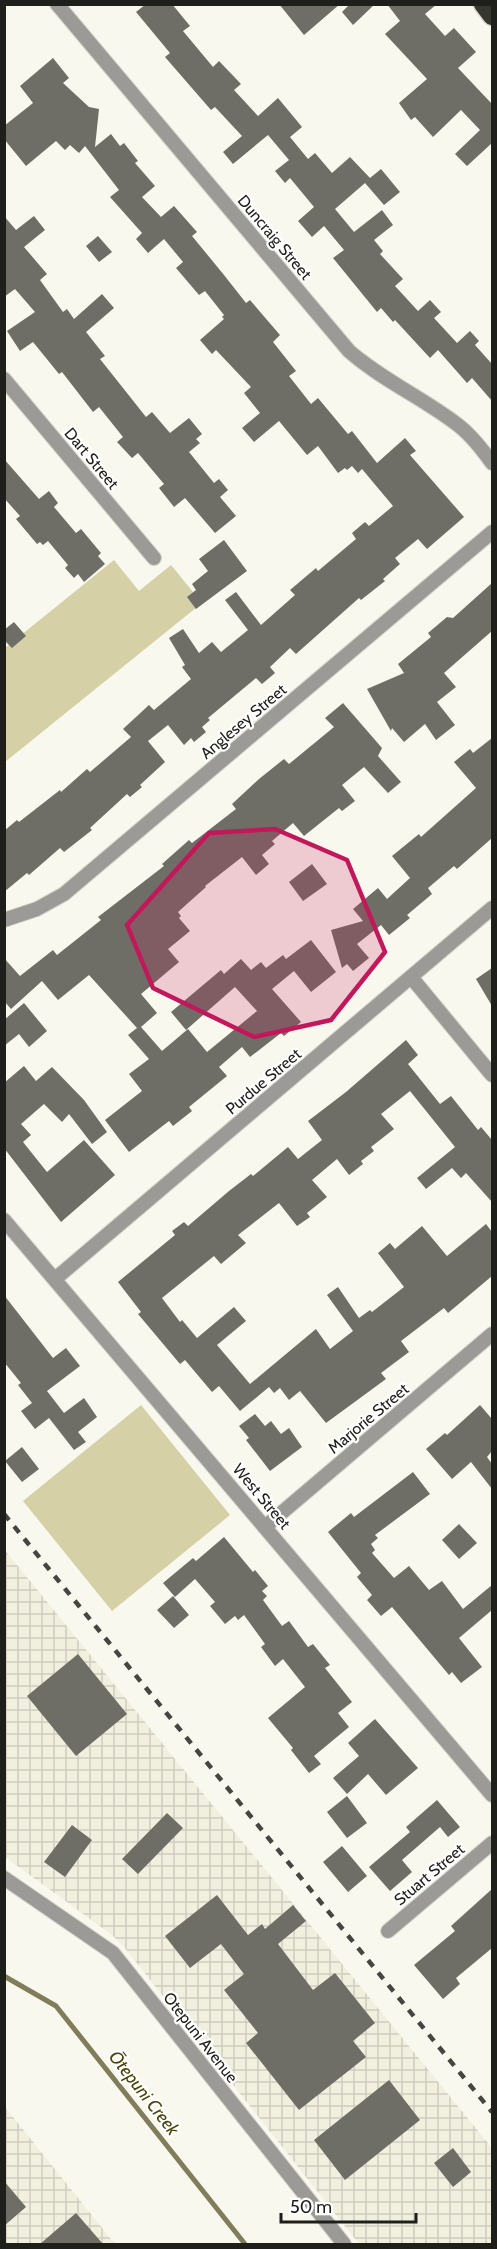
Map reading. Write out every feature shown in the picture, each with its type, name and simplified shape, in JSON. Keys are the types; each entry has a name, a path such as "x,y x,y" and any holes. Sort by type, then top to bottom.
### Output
{"highway":[{"path":"483,4 492,16"}],"street":[{"name":"Duncraig Street","path":"57,4 349,351 376,372 457,424 492,463"},
{"name":"Dart Street","path":"4,379 154,558"},
{"name":"Anglesey Street","path":"4,920 37,909 64,894 492,532"},
{"name":"Purdue Street","path":"55,1279 492,908"},
{"path":"411,977 492,1075"},
{"name":"West Street","path":"4,1220 492,1795"},
{"name":"Marjorie Street","path":"266,1526 492,1334"},
{"name":"Stuart Street","path":"388,1931 492,1843"},
{"name":"Otepuni Avenue","path":"4,1878 113,1953 345,2244"}],"highlighted area":[{"path":"275,829 347,860 385,952 331,1020 254,1037 153,988 127,925 209,833"}],"shaded area":[{"path":"114,560 139,591 171,565 202,603 5,762 5,648"},
{"path":"141,1405 230,1515 112,1611 23,1501"},
{"path":"4,1549 492,2148 492,2244 359,2244 124,1947 112,1935 5,1857"},
{"path":"5,2107 115,2244 5,2244"}],"building":[{"path":"146,4 172,4 190,26 183,31 213,67 219,61 241,84 234,90 258,116 278,98 302,127 290,137 308,159 315,153 332,173 350,157 370,178 381,169 400,192 384,205 365,183 335,209 354,232 382,210 393,225 374,240 383,251 380,254 403,279 395,286 418,311 430,300 441,312 434,318 457,343 470,331 479,341 475,345 492,364 492,401 472,378 467,383 438,350 430,358 395,320 393,322 381,308 377,312 333,258 344,250 324,226 312,237 298,221 314,207 290,178 285,183 275,171 289,160 268,135 233,164 223,152 242,136 215,107 211,110 165,57 170,53 136,12"},
{"path":"279,4 340,4 304,35"},
{"path":"350,4 375,4 353,25 342,12"},
{"path":"387,4 437,4 425,14 445,36 454,28 476,52 458,68 492,104 492,143 467,166 455,154 480,130 461,110 433,137 415,117 411,120 399,103 427,79 385,34 400,21"},
{"path":"53,58 69,78 63,83 89,107 99,109 95,147 111,134 120,146 124,143 138,161 135,163 155,186 142,197 161,217 174,206 197,232 192,236 246,303 250,300 280,335 273,342 296,371 289,376 311,404 318,398 348,434 352,431 377,463 405,438 416,451 410,455 464,517 427,549 418,539 395,558 400,564 383,579 385,581 361,600 359,598 296,654 290,648 270,667 275,673 262,684 256,678 208,718 210,720 202,727 206,732 194,742 191,738 184,745 168,725 148,741 165,762 140,785 142,787 130,797 127,794 90,828 92,830 64,852 60,848 29,875 27,873 4,892 4,831 60,790 61,792 87,769 90,772 131,737 123,729 149,705 154,710 191,679 182,667 185,665 169,638 183,629 199,653 212,642 221,652 248,630 225,600 236,592 261,625 295,595 290,590 316,568 318,571 356,539 352,533 365,522 369,526 393,506 362,469 358,473 352,466 338,473 318,446 307,455 279,421 254,442 242,428 260,413 244,393 251,387 216,350 212,354 200,340 224,319 222,317 224,315 205,291 199,295 176,268 183,262 164,239 148,253 136,239 142,233 110,197 119,190 85,146 79,153 70,145 65,150 56,141 26,166 4,139 4,126 33,103 20,86"},
{"path":"4,216 16,230 34,216 45,230 24,247 47,274 40,280 63,312 67,309 74,319 102,294 114,308 86,332 105,356 100,359 146,417 152,412 170,433 189,418 202,434 196,439 200,443 189,452 214,483 219,479 228,490 220,497 236,516 215,533 185,498 174,507 159,488 164,484 138,453 132,458 117,442 123,437 99,407 93,412 62,372 59,374 33,342 20,351 7,331 35,312 15,289 4,297"},
{"path":"98,236 112,252 99,262 86,246"},
{"path":"4,459 39,499 49,491 58,503 54,507 76,533 81,529 101,553 98,556 105,564 84,582 78,574 74,578 65,568 68,565 48,541 43,545 40,542 37,544 16,519 20,516 4,498"},
{"path":"224,540 247,571 196,609 187,597 196,590 192,584 208,571 199,559"},
{"path":"492,583 492,631 444,673 456,687 437,702 455,725 436,740 425,724 404,742 392,728 391,731 367,689 404,673 398,664 431,637 428,633 447,617 453,618"},
{"path":"14,622 26,636 12,648 4,640 4,630"},
{"path":"343,703 382,748 378,756 401,782 388,793 364,767 342,785 355,801 342,811 339,808 304,836 293,823 272,841 275,844 262,855 269,864 256,875 242,857 205,886 178,912 181,916 179,918 190,931 168,949 179,962 141,994 157,1013 141,1027 162,1051 188,1029 207,1052 257,1011 235,987 186,1030 171,1012 221,970 224,974 241,959 251,970 261,962 266,968 283,955 286,959 311,940 336,972 311,992 294,971 272,989 301,1022 284,1036 281,1033 250,1057 242,1047 219,1067 227,1076 189,1107 192,1111 173,1126 169,1121 129,1152 105,1120 142,1091 129,1074 149,1059 128,1035 137,1028 89,975 58,1000 42,981 11,1009 4,1001 4,958 20,976 53,950 57,955 101,920 98,917 164,866 162,864 189,840 192,843 236,809 232,804 259,779 284,759 289,764 334,727 325,718"},
{"path":"492,738 492,838 457,869 454,866 428,888 432,894 407,915 410,918 389,935 381,925 357,944 369,958 353,971 347,964 342,968 331,930 363,921 353,909 378,888 387,899 410,878 392,856 419,834 421,837 476,788 454,762 470,749 473,753"},
{"path":"312,864 327,884 303,901 289,882"},
{"path":"492,968 492,1006 476,979"},
{"path":"24,1003 47,1031 29,1047 19,1034 4,1046 4,1020"},
{"path":"406,1040 418,1055 408,1064 440,1104 451,1096 478,1130 481,1127 492,1140 492,1202 466,1173 461,1178 452,1168 426,1189 417,1178 455,1147 410,1091 381,1114 394,1129 371,1147 374,1151 361,1161 363,1164 349,1175 337,1159 312,1180 327,1197 307,1213 310,1217 297,1226 279,1203 238,1235 246,1243 221,1264 214,1256 162,1298 180,1322 182,1320 197,1338 234,1307 246,1321 217,1345 250,1384 316,1329 330,1349 353,1331 327,1295 338,1287 359,1318 370,1310 372,1312 404,1287 378,1253 390,1243 395,1249 422,1226 447,1256 486,1224 492,1232 492,1276 448,1313 444,1308 401,1341 409,1352 381,1373 386,1379 326,1423 300,1391 289,1400 280,1388 274,1393 269,1387 240,1411 219,1386 212,1392 185,1360 180,1364 138,1314 141,1312 118,1282 175,1235 172,1231 184,1222 188,1226 229,1191 251,1174 253,1176 288,1147 298,1159 322,1140 308,1121 346,1092"},
{"path":"24,1066 36,1081 52,1067 84,1100 107,1132 92,1144 69,1114 62,1122 44,1104 21,1124 31,1135 23,1142 47,1172 84,1140 115,1175 61,1222 4,1148 4,1083"},
{"path":"4,1295 53,1358 66,1348 80,1366 47,1391 64,1413 84,1398 97,1417 78,1432 86,1442 74,1450 49,1418 35,1429 21,1411 32,1403 18,1385 21,1383 4,1362"},
{"path":"480,1405 492,1419 492,1451 487,1457 492,1464 492,1489 471,1462 452,1479 426,1449 445,1433 447,1435"},
{"path":"255,1414 265,1426 271,1421 281,1434 289,1428 302,1447 270,1471 246,1440 249,1438 239,1426"},
{"path":"22,1447 39,1469 22,1482 5,1461"},
{"path":"413,1472 430,1494 375,1535 378,1538 371,1544 375,1550 372,1553 394,1578 409,1566 429,1590 442,1581 463,1609 492,1585 492,1610 459,1638 482,1667 461,1683 452,1672 449,1675 392,1607 381,1616 367,1600 372,1595 357,1577 361,1573 328,1532 351,1513 354,1517"},
{"path":"459,1524 477,1543 459,1559 442,1540"},
{"path":"224,1537 253,1572 255,1570 268,1586 262,1591 267,1596 263,1600 282,1626 289,1621 308,1647 313,1644 330,1665 325,1668 352,1702 338,1713 349,1727 314,1756 321,1764 309,1773 291,1750 293,1748 268,1718 305,1687 283,1659 275,1666 261,1647 265,1644 244,1615 238,1620 235,1616 225,1624 210,1606 215,1602 195,1579 175,1597 163,1583 193,1558 196,1561"},
{"path":"173,1596 189,1615 174,1628 157,1610"},
{"path":"78,1654 127,1714 76,1756 27,1696"},
{"path":"375,1719 418,1768 386,1795 368,1774 347,1794 333,1778 359,1756 348,1743"},
{"path":"347,1796 367,1823 347,1838 327,1812"},
{"path":"437,1800 460,1827 448,1837 440,1827 402,1860 412,1872 390,1891 369,1867 410,1832 406,1827"},
{"path":"167,1813 183,1828 138,1874 122,1859"},
{"path":"72,1825 92,1840 65,1877 44,1862"},
{"path":"342,1846 367,1876 348,1892 323,1862"},
{"path":"492,1889 492,1948 456,1978 460,1984 443,1999 414,1965 455,1931 451,1926"},
{"path":"217,1895 248,1935 262,1924 265,1929 293,1905 306,1921 278,1944 313,1990 335,1973 375,2023 353,2041 366,2057 299,2110 246,2043 258,2033 224,1990 244,1974 221,1944 190,1968 165,1936"},
{"path":"389,2080 420,2120 345,2180 314,2140"},
{"path":"453,2148 471,2172 453,2187 434,2163"},
{"path":"4,2181 26,2207 4,2226"},
{"path":"76,2213 103,2244 40,2244"}],"waterway":[{"name":"Ōtepuni Creek","path":"4,1976 56,2006 245,2244"}],"railway":[{"path":"4,1514 492,2112"}]}
